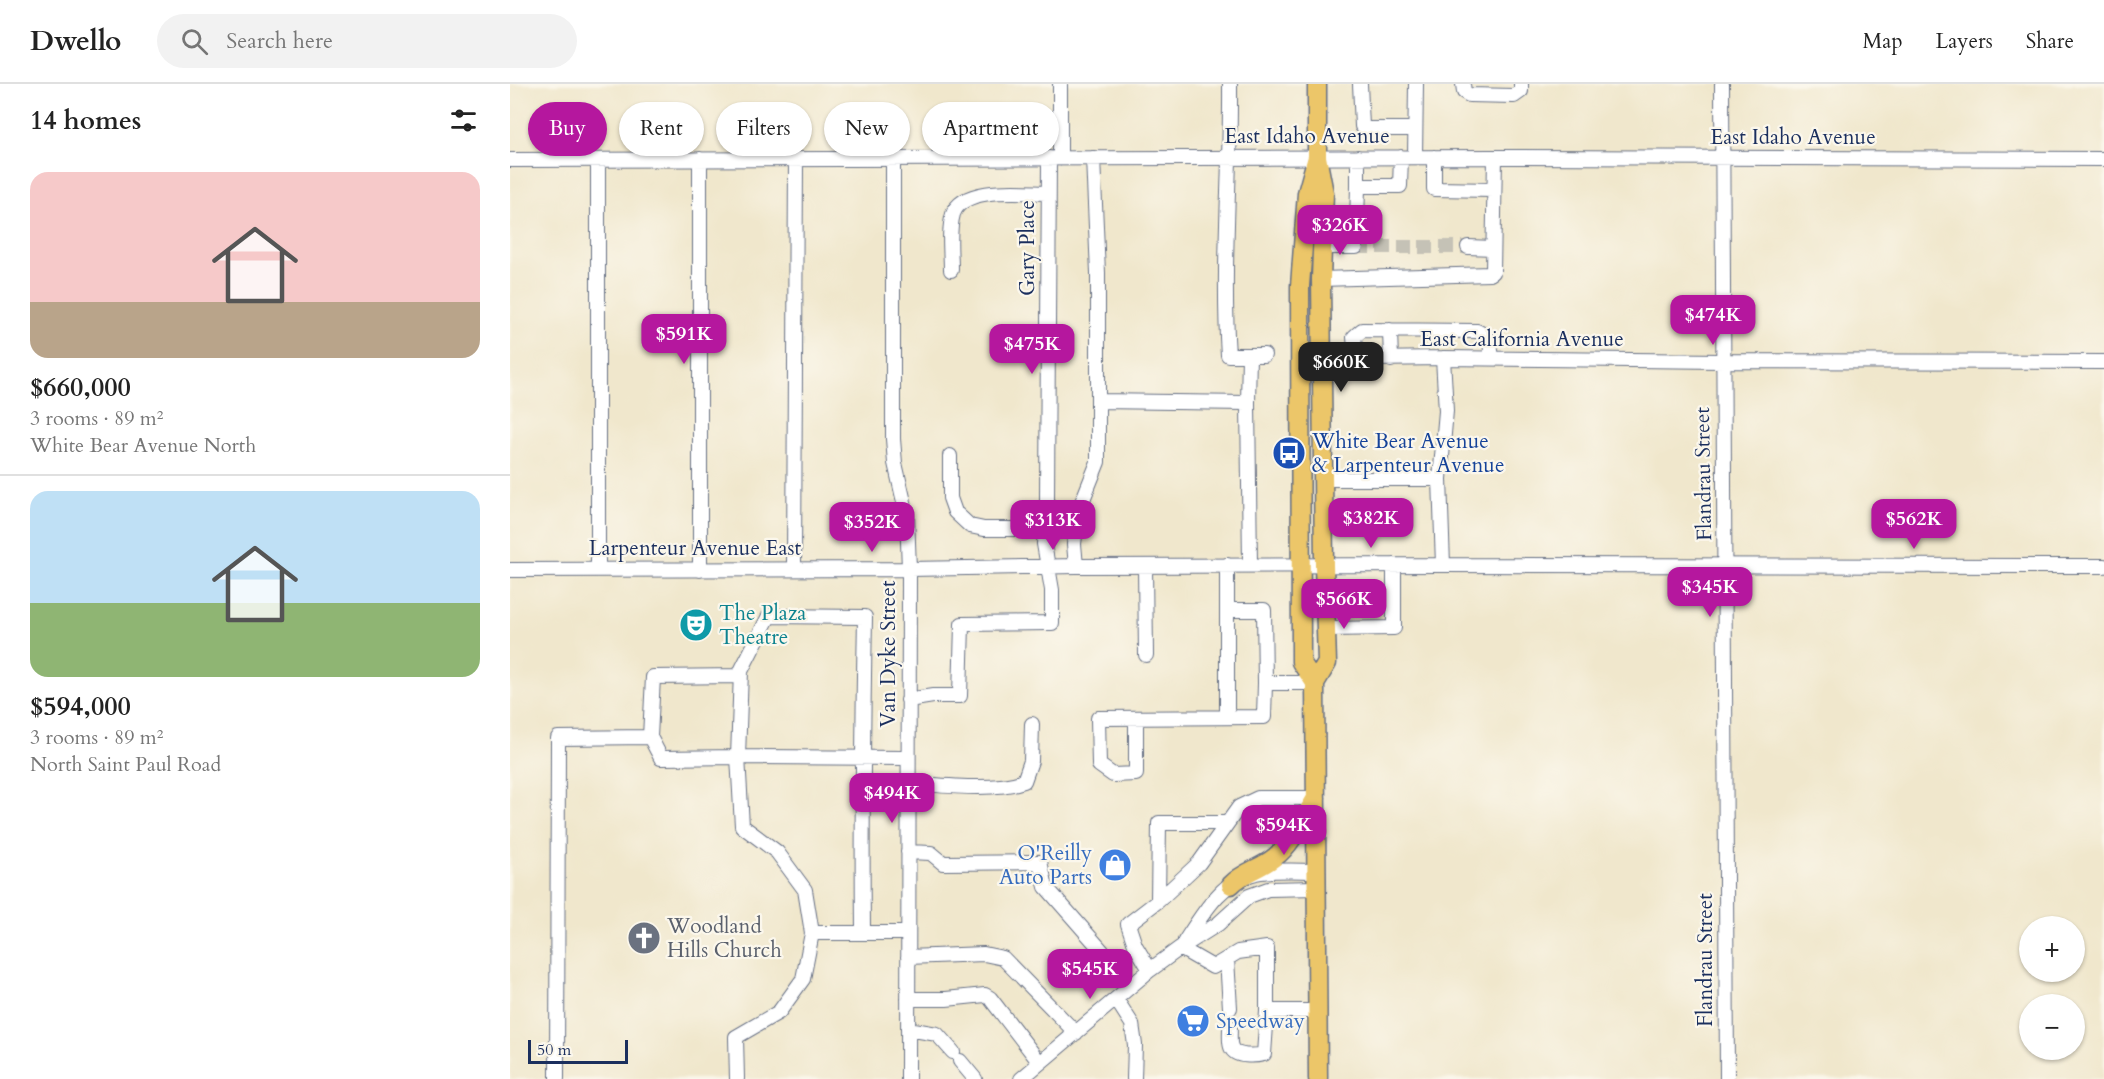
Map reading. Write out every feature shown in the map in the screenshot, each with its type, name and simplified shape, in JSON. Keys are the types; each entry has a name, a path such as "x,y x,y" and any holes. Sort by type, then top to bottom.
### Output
{"main road":[{"path":"1317,84 1317,157 1324,193 1321,279 1327,663 1315,683 1318,1079"},
{"path":"1315,683 1301,662 1300,360 1301,255 1308,193 1317,157"},
{"path":"1230,885 1242,874 1264,864 1281,852 1316,798"}],"street":[{"name":"Gary Place","path":"908,700 933,696 960,696 962,624 1052,623 1052,590 1044,544 1047,500 1048,193 1055,158 1060,84"},
{"path":"1230,84 1227,207 1228,355 1264,355"},
{"path":"1360,84 1362,126 1367,129 1415,129"},
{"path":"1358,186 1400,186 1415,129 1416,84"},
{"path":"1463,84 1464,92 1469,95 1514,96 1521,91 1521,84"},
{"name":"Flandrau Street","path":"1722,84 1727,1079"},
{"name":"East Idaho Avenue","path":"510,160 1230,157 2104,159"},
{"path":"1357,224 1358,157"},
{"path":"1434,157 1434,189 1494,190"},
{"path":"1321,279 1490,274 1493,272 1495,157"},
{"name":"Van Dyke Street","path":"893,158 893,438 895,463 907,515 909,569 908,1079"},
{"path":"1076,566 1074,544 1078,512 1098,462 1098,273 1093,158"},
{"path":"699,570 700,159"},
{"path":"794,569 796,159"},
{"path":"598,160 598,569"},
{"path":"951,270 951,223 954,211 970,198 986,193 1048,193"},
{"path":"1322,247 1356,247"},
{"path":"1468,247 1493,248"},
{"path":"1356,360 1354,337 1362,330 1477,331 1486,335 1489,340 1492,359"},
{"path":"1390,330 1391,360"},
{"path":"1250,355 1248,404 1250,565"},
{"path":"1443,358 1446,411 1440,479 1443,564"},
{"name":"East California Avenue","path":"1300,360 1443,358 1723,362 2104,362"},
{"path":"1098,401 1248,404"},
{"path":"950,456 950,498 955,512 970,526 984,529 1045,529"},
{"path":"1323,479 1440,479"},
{"name":"Larpenteur Avenue East","path":"510,570 1443,564 2104,566"},
{"path":"1227,565 1227,717"},
{"path":"1326,629 1394,628 1394,565"},
{"path":"1145,566 1146,655"},
{"path":"1136,718 1136,774 1113,775 1099,765 1098,718 1264,717 1264,610 1227,610"},
{"path":"737,1079 735,1037 779,1012 803,979 812,933 805,890 777,852 742,826 738,757 740,676 769,616 865,617 863,933"},
{"path":"740,676 653,677 650,737 661,758 908,758"},
{"path":"1265,683 1315,683"},
{"path":"908,783 1011,786 1023,781 1031,761 1032,724"},
{"path":"557,1079 558,738 650,737"},
{"path":"1150,970 1135,945 1128,924 1158,901 1199,863 1239,807 1258,798 1316,798"},
{"path":"1158,901 1159,823 1227,823"},
{"path":"908,852 931,853 943,863 1040,862 1046,887 1132,985"},
{"path":"1180,948 1203,914 1230,885 1244,876 1254,873 1317,880"},
{"path":"1021,1079 1150,970 1218,924 1245,899 1258,891 1317,880"},
{"path":"812,933 908,933"},
{"path":"1180,948 1213,967 1238,952 1267,948 1264,1054 1234,1052 1231,1047 1230,1027"},
{"path":"908,957 984,954 1003,958 1076,1033"},
{"path":"1227,959 1230,1008"},
{"path":"908,999 946,999 985,995 990,998 1040,1063"},
{"path":"1116,999 1132,1024 1135,1045 1134,1079"},
{"path":"1267,1011 1318,1011"},
{"path":"908,1029 937,1034 975,1079"}],"tunnel":[{"path":"1356,247 1468,247"}],"place":[{"name":"White Bear Avenue & Larpenteur Avenue","path":"1289,453"},
{"name":"The Plaza Theatre","path":"696,625"},
{"name":"O'Reilly Auto Parts","path":"1115,865"},
{"name":"Woodland Hills Church","path":"644,938"},
{"name":"Speedway","path":"1193,1021"}]}
